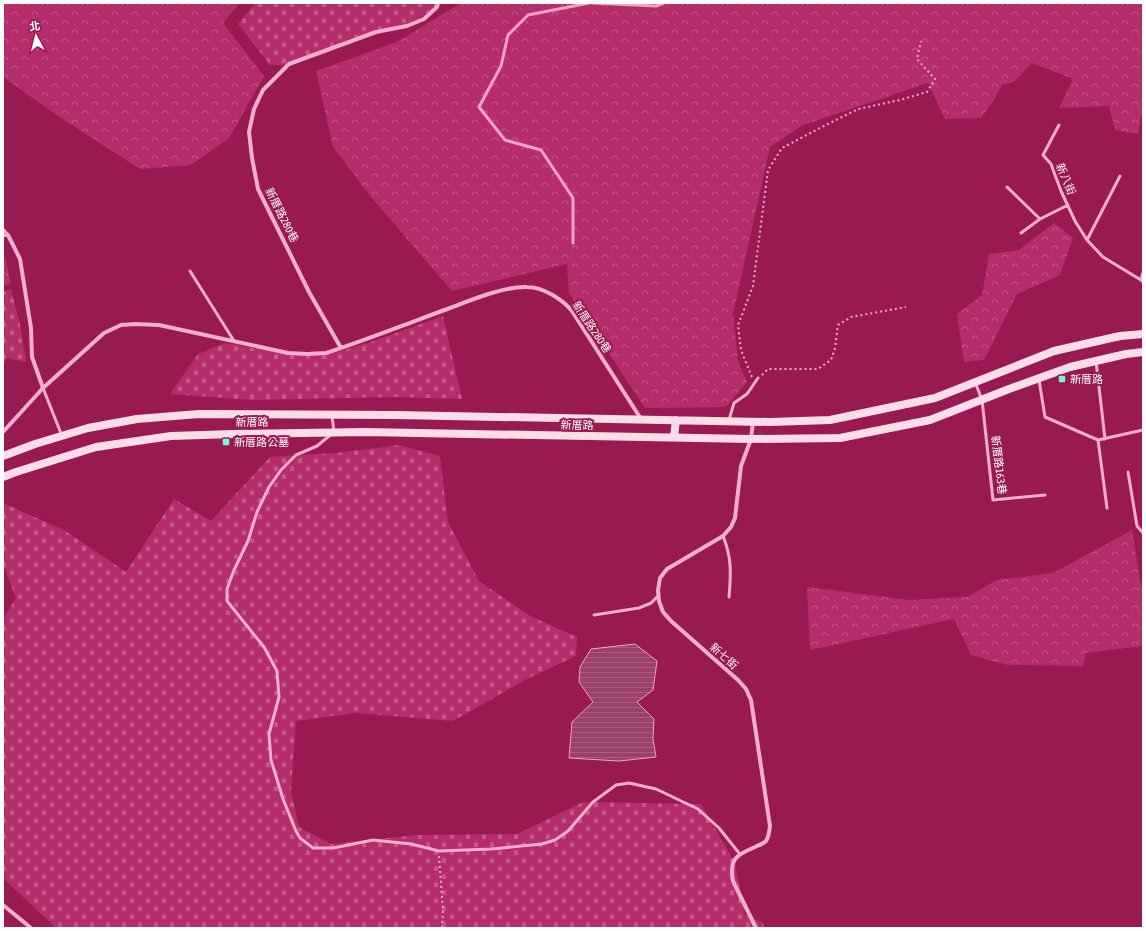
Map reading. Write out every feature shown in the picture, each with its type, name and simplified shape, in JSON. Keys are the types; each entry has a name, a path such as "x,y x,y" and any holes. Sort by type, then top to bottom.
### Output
{"street":[{"name":"新厝路280巷","path":"341,348 309,292 258,189 252,158 250,132 254,109 263,90 289,64 376,32 407,26 424,19 437,7 438,3"},
{"path":"5,235 20,258 31,328 32,357 43,388"},
{"name":"新厝路280巷","path":"3,432 43,388 104,333 121,325 159,325 288,353 326,353 478,298 517,287 539,289 560,299 572,310 641,420"},
{"name":"新厝路","path":"3,456 35,444 88,428 137,419 199,414 332,414 753,422 830,420 935,398 1054,351 1120,336 1143,334"},
{"name":"新厝路","path":"3,477 96,447 163,437 334,432 752,439 840,438 930,420 1070,367 1126,354 1143,352"},
{"path":"674,437 676,420"},
{"path":"658,596 660,578 667,569 723,536 731,527 735,518 742,466 752,439 753,422"},
{"name":"新七街","path":"658,596 663,612 671,621 738,680 746,689 751,700 770,826 767,840 762,844 739,853"},
{"path":"739,853 732,865 733,882 756,928"},
{"path":"3,905 31,928"}],"lane":[{"name":"新八街","path":"1059,125 1043,155 1051,164 1075,221 1087,240 1103,257 1142,281"},
{"path":"1087,240 1120,176"},
{"path":"1007,187 1040,219"},
{"path":"1021,233 1040,219 1068,205"},
{"path":"3,229 5,235"},
{"path":"190,271 234,341"},
{"path":"1142,281 1143,272"},
{"path":"1096,361 1105,439"},
{"path":"728,421 734,403 747,394 758,378"},
{"path":"1038,378 1045,417 1098,440 1143,430"},
{"name":"新厝路163巷","path":"975,382 982,400 993,500 1045,495"},
{"path":"43,388 62,436"},
{"path":"332,414 334,432 317,446 296,455 281,470 269,487 257,512 248,541 234,570 227,589 227,602 264,647 277,670 279,697 269,734 271,760 283,799 300,838 313,848 333,848 373,840 411,844 439,851 491,849 542,844 555,840 568,831 593,802 616,785 629,783 656,789 698,809 719,828 739,853"},
{"path":"1098,440 1107,508"},
{"path":"1128,472 1137,526 1143,533"},
{"path":"723,536 730,556 731,577 729,597"},
{"path":"594,615 639,608 651,603 658,596"}],"path":[{"path":"754,384 741,350 738,325 752,286 768,170 782,148 818,128 858,110 928,92 935,79 916,59 921,41"},
{"path":"758,378 768,370 818,369 831,360 835,348 838,325 851,317 906,307"},
{"path":"439,851 443,911 442,928"}],"green space":[{"path":"3,3 240,3 223,23 264,76 229,138 191,165 140,169 58,116 3,77"},
{"path":"255,3 438,3 437,7 407,26 352,38 285,65 270,65 238,24"},
{"path":"461,3 1143,3 1143,116 1141,116 1138,134 1115,130 1109,106 1059,108 1073,79 1032,63 1014,82 1002,85 994,100 981,118 945,119 928,83 803,125 770,147 733,314 738,361 747,382 726,407 645,408 569,293 567,264 452,291 371,197 333,147 316,71 397,42"},
{"path":"1054,223 1073,238 1060,275 1017,294 984,360 964,362 957,314 982,295 989,254 1019,250"},
{"path":"3,250 11,283 3,286"},
{"path":"11,289 20,324 26,362 7,358 3,365 3,292"},
{"path":"443,316 462,399 394,397 252,400 170,394 198,354 226,343 280,353 331,354 371,342"},
{"path":"399,445 440,456 448,522 479,581 530,616 577,637 576,656 525,680 453,721 355,713 296,721 291,791 299,827 331,844 417,835 517,834 583,802 701,804 735,863 745,915 762,922 765,928 54,928 52,924 3,878 3,619 16,598 3,564 3,503 64,530 126,572 174,499 211,521 270,457 336,453"},
{"path":"1132,530 1141,586 1143,586 1143,646 1086,653 1083,666 1008,665 971,655 954,619 810,650 807,587 909,600 967,597 997,580 1053,573"}],"shaded area":[{"path":"635,644 657,661 653,690 637,702 654,719 653,739 656,757 619,761 569,758 572,722 593,702 579,682 580,667 591,649"}],"waterway":[{"path":"573,243 573,198 541,150 505,140 479,107 501,66 508,35 528,15 589,3"},
{"path":"592,3 656,6 664,3"}],"place":[{"name":"新厝路","path":"1062,379"},
{"name":"新厝路公墓","path":"226,442"}]}
